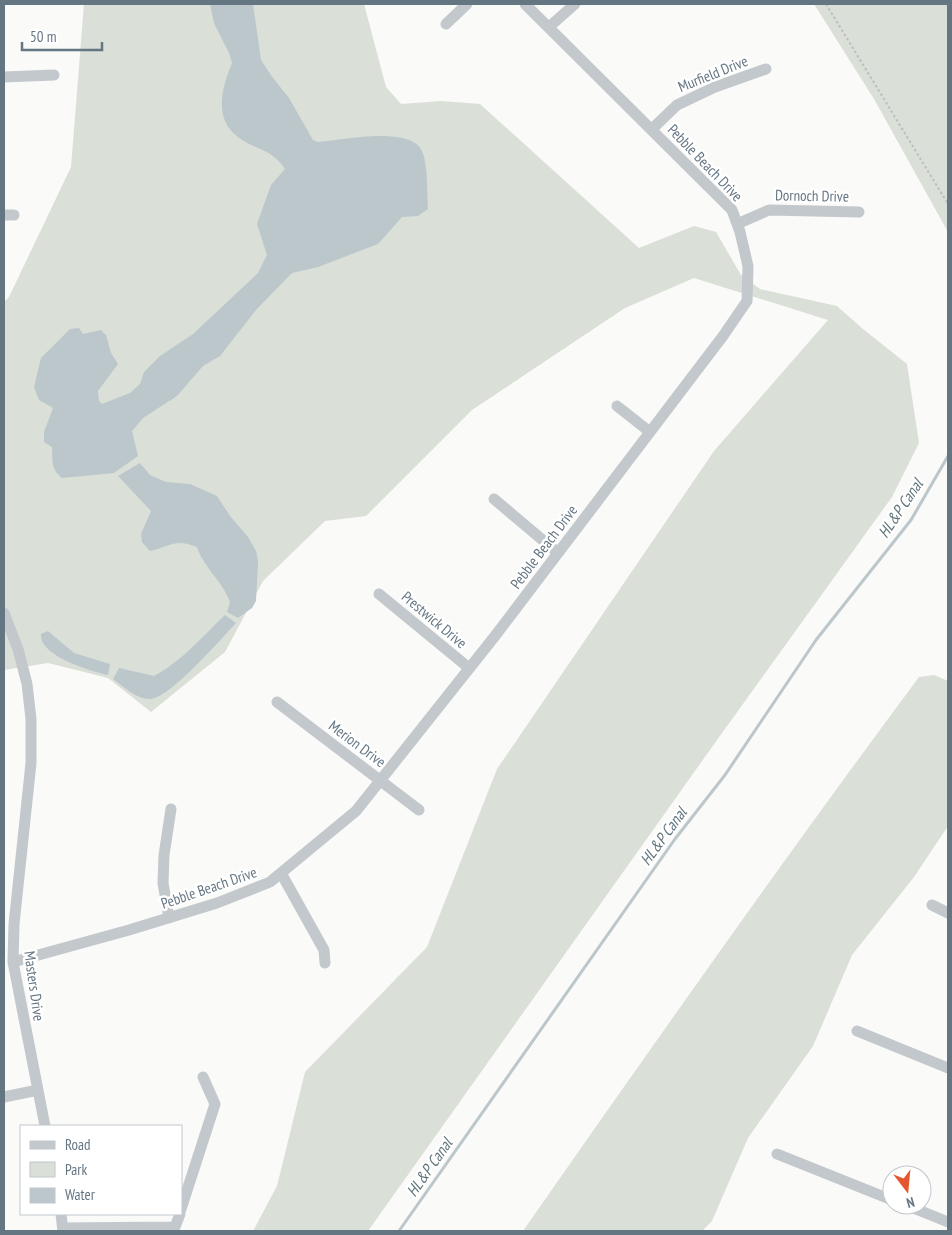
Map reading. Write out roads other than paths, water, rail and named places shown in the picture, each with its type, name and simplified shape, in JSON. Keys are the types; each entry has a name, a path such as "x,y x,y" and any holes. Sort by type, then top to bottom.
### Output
{"street":[{"path":"446,24 467,4"},
{"name":"Pebble Beach Drive","path":"13,962 170,918 217,903 270,882 356,811 558,553 723,336 747,301 748,266 732,210 525,4"},
{"path":"549,27 575,4"},
{"name":"Murfield Drive","path":"652,129 677,105 715,87 766,69"},
{"path":"4,77 54,75"},
{"name":"Dornoch Drive","path":"737,224 769,210 859,212"},
{"path":"617,406 650,432"},
{"path":"494,499 558,553"},
{"name":"Prestwick Drive","path":"380,594 469,668"},
{"name":"Masters Drive","path":"4,614 18,649 27,684 31,719 31,763 14,924 13,962 45,1125"},
{"name":"Merion Drive","path":"277,702 420,810"},
{"path":"170,918 163,883 171,809"},
{"path":"281,873 324,950 325,963"},
{"path":"932,905 948,913"},
{"path":"857,1031 948,1068"},
{"path":"182,1206 215,1104 204,1077"},
{"path":"4,1097 38,1090"},
{"path":"777,1154 882,1196"},
{"path":"61,1215 63,1229 175,1227 180,1215"},
{"path":"931,1215 948,1222"}],"water":[{"path":"210,4 253,4 261,60 289,98 313,140 318,142 358,137 390,136 404,138 415,143 422,151 424,157 428,209 418,216 402,217 378,244 318,267 292,273 256,310 220,356 203,366 177,396 143,418 132,431 138,456 114,473 62,478 54,467 52,447 44,442 44,432 53,408 39,400 34,387 41,358 70,329 79,328 83,334 101,330 106,335 111,353 118,364 98,391 99,401 102,404 130,393 140,384 144,372 160,356 193,334 258,273 267,255 257,224 271,185 285,169 269,153 238,137 225,121 222,112 223,92 232,63 214,23"},
{"path":"140,463 150,475 166,482 190,484 217,496 230,516 248,537 256,551 258,561 256,601 252,608 238,618 227,612 230,602 227,595 204,562 197,547 178,543 150,551 142,542 141,534 151,511 118,476"},
{"path":"225,615 236,623 182,679 159,696 150,699 140,697 113,679 119,668 154,676 183,656"},
{"path":"48,631 74,653 110,664 108,675 78,666 57,656 43,642 41,634"}],"waterway":[{"name":"HL&P Canal","path":"399,1231 675,839 725,775 816,640 911,520 948,456"}]}
